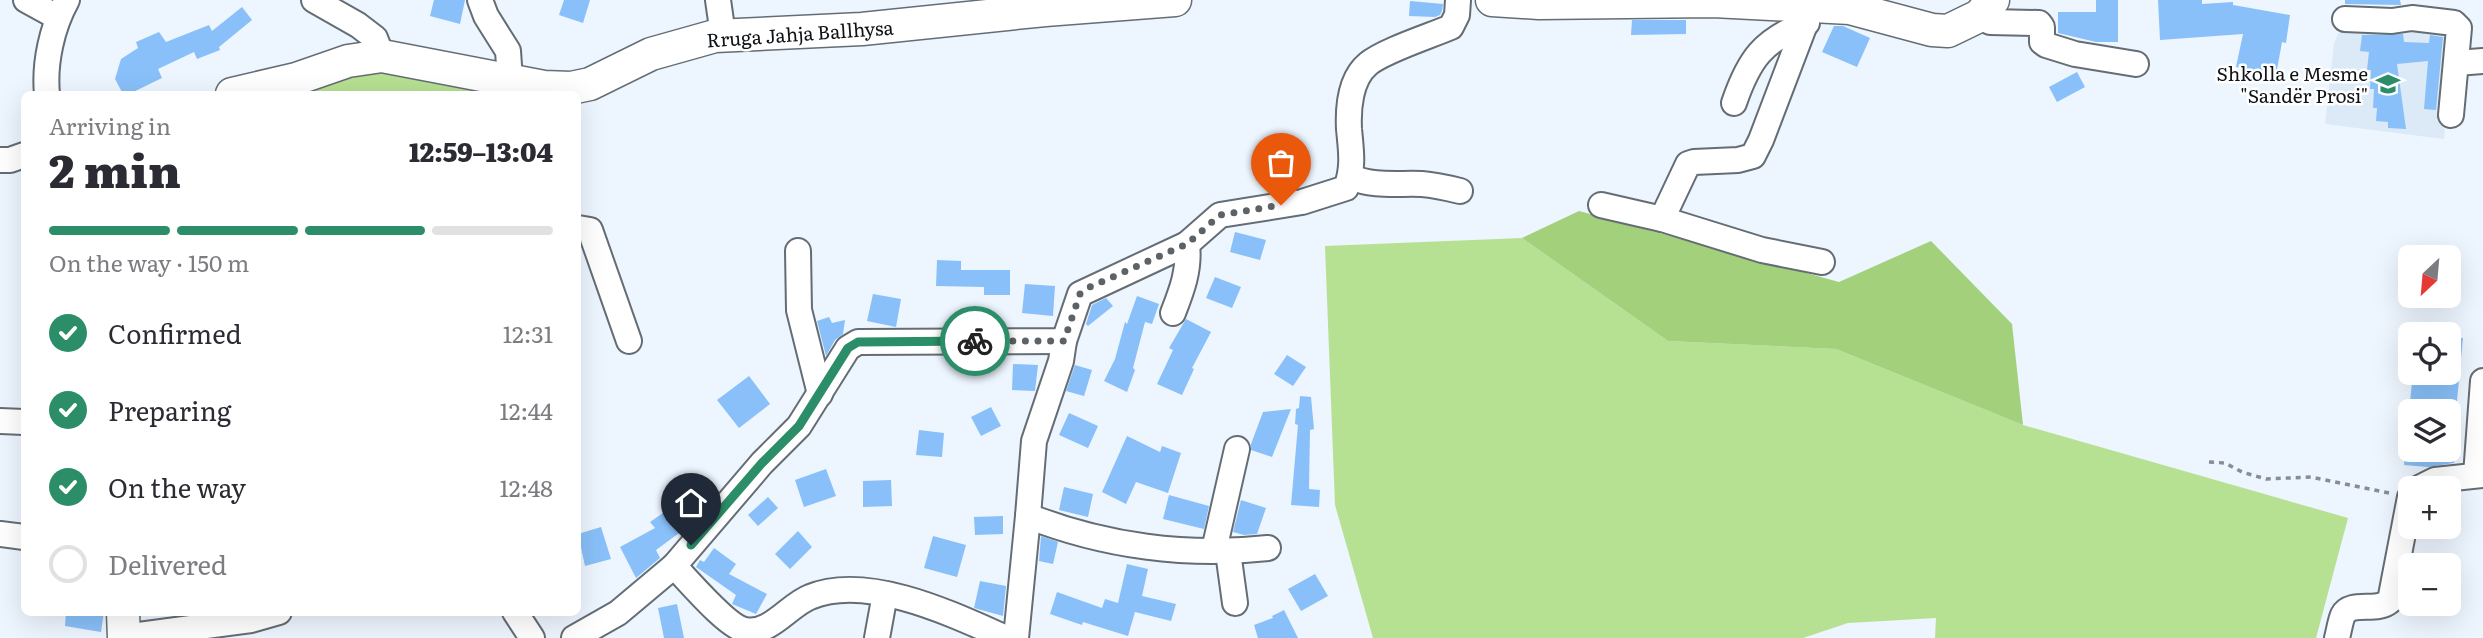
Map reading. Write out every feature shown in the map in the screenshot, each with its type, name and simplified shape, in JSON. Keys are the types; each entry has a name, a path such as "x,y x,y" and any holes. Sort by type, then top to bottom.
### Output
{"main road":[{"name":"Rruga Jahja Ballhysa","path":"245,91 296,79 348,61 382,56 514,86 571,88 590,84 651,54 723,35 862,29 1175,0"},
{"path":"1492,0 1539,3 1713,1 1809,14 1850,4 1932,30 1948,31 1986,8"}],"street":[{"path":"26,0 62,9 50,50 47,91"},
{"path":"314,0 358,24 375,38 382,56"},
{"path":"481,0 486,16 508,51 514,86"},
{"path":"718,0 723,35"},
{"path":"1016,638 1034,441 1080,294 1187,244 1220,215 1301,202 1346,188 1351,177 1352,158 1348,112 1358,76 1368,64 1385,54 1451,27 1457,15 1458,0"},
{"path":"1986,8 1990,22 2039,23 2042,27 2042,42 2046,45 2075,54 2136,64"},
{"path":"2345,19 2392,21 2412,9 2454,23 2459,28 2451,115"},
{"path":"1734,103 1750,64 1763,48 1809,14"},
{"path":"1662,219 1688,164 1738,160 1753,156 1809,14"},
{"path":"2457,62 2483,61"},
{"path":"0,160 21,156"},
{"path":"1351,177 1377,184 1427,184 1460,191"},
{"path":"1601,205 1662,219 1762,250 1822,262"},
{"path":"581,228 590,230 629,341"},
{"path":"1173,313 1187,272 1187,244"},
{"path":"798,251 799,310 820,394"},
{"path":"576,629 618,613 674,566 762,463 799,426 848,348 858,342 1064,341"},
{"path":"2461,477 2479,475 2483,381"},
{"path":"0,421 21,422"},
{"path":"1235,603 1221,551 1237,449"},
{"path":"1028,516 1054,526 1122,543 1168,550 1268,548"},
{"path":"0,534 21,537"},
{"path":"2337,638 2343,615 2348,610 2356,607 2378,608 2390,601 2403,539"},
{"path":"674,566 733,626 746,631 761,629 810,597 838,591 865,590 943,611 1006,638"},
{"path":"877,638 885,594"},
{"path":"124,629 251,620 265,616"},
{"path":"517,616 532,638"}],"path":[{"path":"2209,462 2225,463 2242,472 2266,479 2311,477 2398,493"}],"shaded area":[{"name":"Shkolla e Mesme \"Sandër Prosi\"","path":"2348,23 2451,29 2444,139 2325,124 2334,44 2338,34"}],"green space":[{"path":"374,69 469,85 470,91 297,91"},
{"path":"1579,211 1839,282 1931,241 2012,324 2023,425 1836,349 1668,341 1522,238"},
{"path":"1522,238 1668,341 1836,349 2023,425 2348,518 2316,638 1935,638 1936,618 1848,623 1803,638 1373,638 1335,505 1325,246"}],"building":[{"path":"434,0 465,0 460,24 430,16"},
{"path":"564,0 590,0 583,23 559,15"},
{"path":"2096,0 2118,0 2118,42 2096,42 2058,33 2058,12 2096,12"},
{"path":"2158,0 2202,0 2202,4 2233,2 2233,5 2290,15 2286,43 2282,42 2276,75 2236,67 2243,34 2160,40"},
{"path":"2345,0 2400,0 2401,5 2345,4"},
{"path":"1410,1 1443,4 1442,11 1435,17 1409,16"},
{"path":"242,7 252,20 219,47 220,50 197,59 194,52 158,69 162,78 135,91 121,91 115,79 121,59 138,48 136,42 159,32 166,42 209,25 212,31"},
{"path":"1632,20 1686,20 1686,34 1631,35"},
{"path":"1834,26 1843,26 1870,38 1857,67 1822,52"},
{"path":"2403,34 2404,42 2429,43 2430,35 2443,37 2436,110 2424,109 2428,61 2397,64 2406,129 2388,128 2388,122 2376,121 2377,108 2373,108 2374,89 2370,89 2371,70 2367,70 2369,52 2360,51 2362,35"},
{"path":"2077,72 2085,87 2057,102 2049,87"},
{"path":"1235,232 1266,240 1260,260 1230,252"},
{"path":"937,260 961,261 961,270 1010,270 1010,295 984,295 984,287 936,286"},
{"path":"1215,277 1241,287 1232,308 1206,298"},
{"path":"1025,284 1055,286 1053,316 1022,313"},
{"path":"873,294 901,299 896,327 867,321"},
{"path":"1137,296 1159,304 1152,324 1145,322 1133,368 1135,370 1127,392 1104,381 1115,359 1125,322 1127,324"},
{"path":"1106,298 1113,306 1088,326 1086,324 1092,305"},
{"path":"829,317 832,323 845,320 843,334 835,340 826,356 817,321"},
{"path":"1186,319 1211,332 1192,368 1194,369 1182,395 1157,384 1173,350 1169,348"},
{"path":"1287,355 1306,367 1293,386 1274,374"},
{"path":"1013,364 1038,365 1035,391 1012,390"},
{"path":"1075,365 1092,370 1084,396 1066,391"},
{"path":"749,376 770,404 739,428 717,400"},
{"path":"2412,385 2458,385 2457,399 2410,399"},
{"path":"1300,396 1311,397 1314,429 1310,430 1309,489 1320,490 1319,507 1291,505 1298,425 1295,424 1296,409 1299,408"},
{"path":"991,407 1001,426 981,436 971,417"},
{"path":"1291,409 1272,457 1251,450 1263,412"},
{"path":"1069,413 1098,426 1088,448 1059,435"},
{"path":"919,430 944,433 942,457 916,455"},
{"path":"1127,436 1160,452 1162,446 1181,453 1168,493 1136,482 1126,504 1102,492"},
{"path":"2404,462 2454,462 2428,467 2404,465"},
{"path":"826,469 836,496 804,507 795,480"},
{"path":"891,480 892,506 863,507 863,481"},
{"path":"1064,487 1093,494 1088,517 1059,510"},
{"path":"1169,495 1209,506 1204,529 1163,519"},
{"path":"768,497 778,508 758,526 748,515"},
{"path":"1241,500 1266,508 1257,534 1233,532"},
{"path":"676,504 690,525 656,550 660,558 636,578 620,547 655,528 650,522"},
{"path":"1003,516 1003,534 975,535 974,517"},
{"path":"601,527 611,559 585,566 581,533"},
{"path":"798,531 812,547 790,569 775,554"},
{"path":"933,536 966,545 957,577 924,568"},
{"path":"1041,536 1058,542 1053,564 1039,561"},
{"path":"714,548 736,564 729,574 767,594 756,614 732,604 736,595 696,567 700,560 704,562"},
{"path":"1127,564 1148,569 1142,596 1176,604 1171,621 1135,612 1128,636 1050,614 1057,592 1102,608 1105,599 1118,603"},
{"path":"1315,574 1328,596 1301,611 1288,589"},
{"path":"980,581 1006,586 1003,616 974,608"},
{"path":"677,604 684,638 664,638 658,608"},
{"path":"1284,610 1298,638 1258,638 1254,625 1273,618 1272,616"},
{"path":"66,616 103,616 101,632 65,626"}],"way so far":[{"path":"975,341 1064,341 1080,294 1090,287 1187,244 1220,215 1281,205"}],"place":[{"name":"Shkolla e Mesme \"Sandër Prosi\"","path":"2388,84"}],"route":[{"path":"691,545 762,463 799,426 848,348 858,342 975,341"}]}
